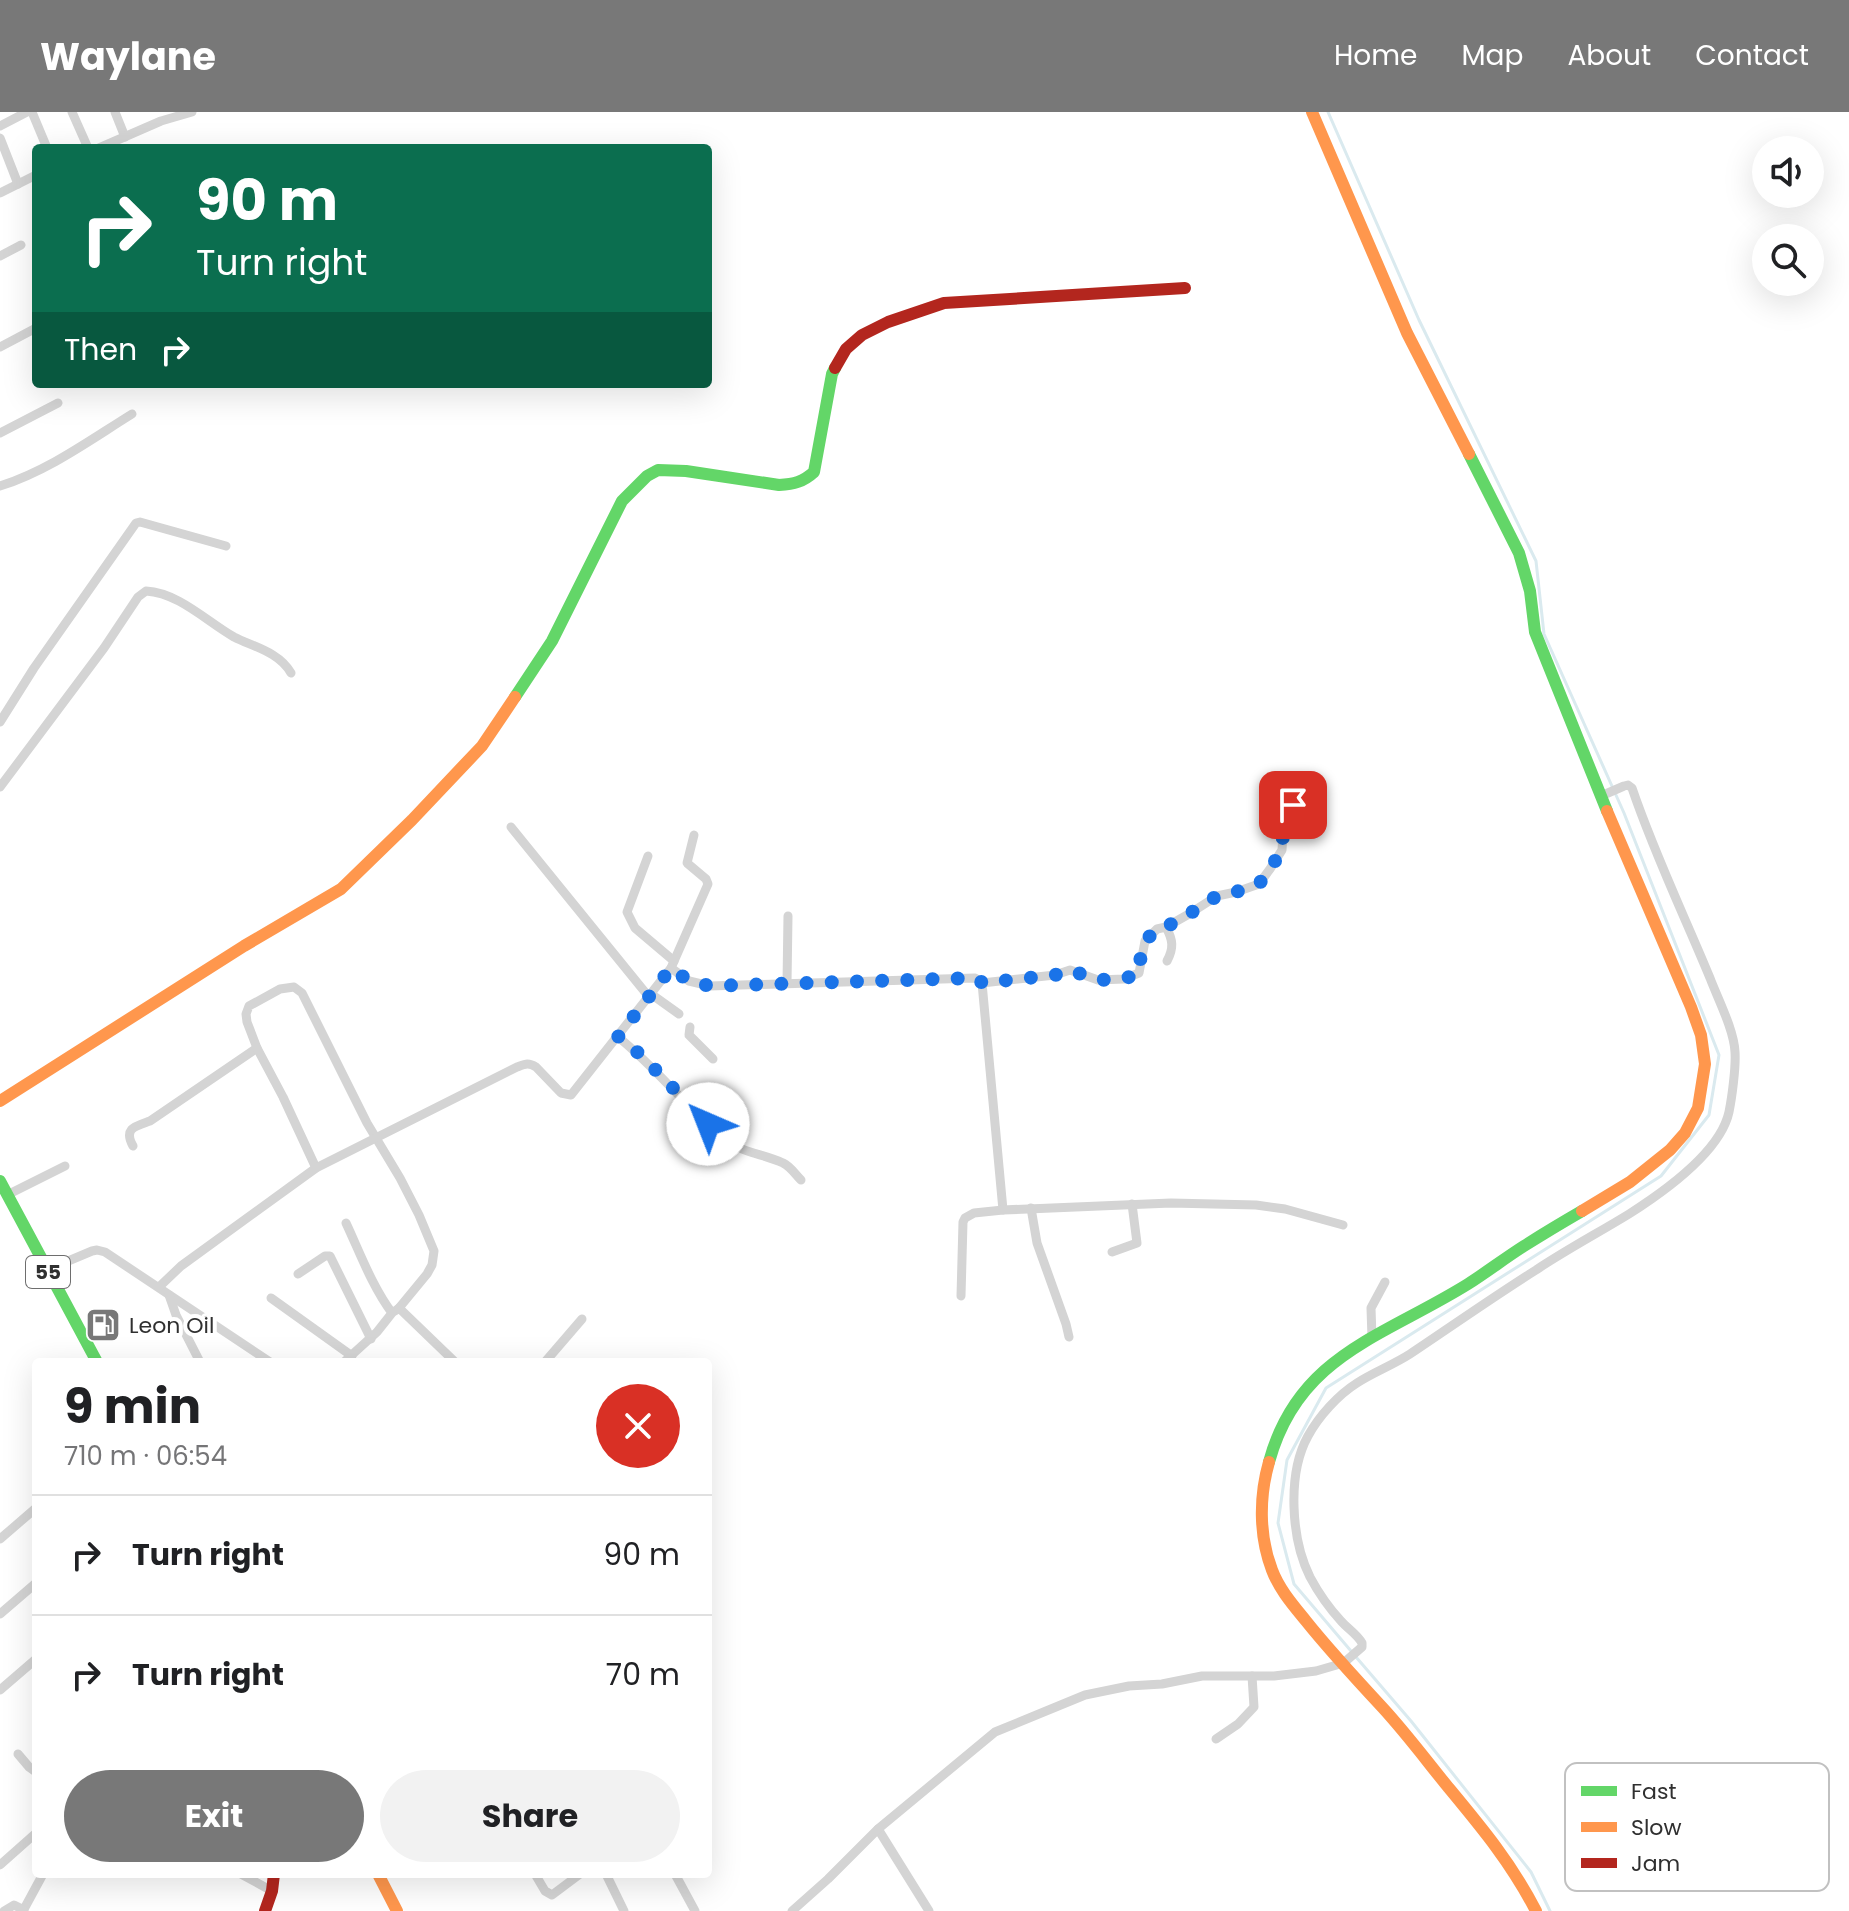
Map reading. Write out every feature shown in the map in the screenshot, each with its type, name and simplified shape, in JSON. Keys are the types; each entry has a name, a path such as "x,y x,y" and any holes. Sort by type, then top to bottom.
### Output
{"main road":[{"path":"1312,112 1407,333 1519,553 1530,591 1535,632 1683,988 1701,1035 1705,1064 1702,1093 1693,1120 1670,1150 1630,1182 1525,1245 1468,1284 1347,1352 1310,1383 1295,1401 1272,1447 1262,1504 1265,1542 1272,1571 1286,1596 1386,1711 1504,1855 1536,1911"},
{"path":"0,1101 244,946 341,889 482,746 552,641 622,501 647,476 658,470 686,471 779,485 805,480 814,472 818,457 832,374 846,349 862,335 888,322 944,303 1185,288"},
{"name":"55","path":"0,1181 95,1358"},
{"path":"265,1911 274,1878"},
{"path":"380,1878 397,1911"}],"street":[{"path":"0,126 29,112 45,144"},
{"path":"72,112 86,144"},
{"path":"115,112 125,137"},
{"path":"108,144 159,117 192,112"},
{"path":"0,138 18,184"},
{"path":"0,193 32,177"},
{"path":"0,256 21,245"},
{"path":"0,347 32,330"},
{"path":"0,433 58,403"},
{"path":"0,486 48,465 132,414"},
{"path":"0,722 136,523 226,546"},
{"path":"0,787 104,648 138,597 146,591 158,591 235,637 273,655 286,664 291,673"},
{"path":"792,1911 878,1829 995,1732 1085,1695 1202,1676 1274,1676 1316,1671 1344,1662 1360,1650 1363,1645 1361,1639 1342,1622 1322,1595 1310,1576 1301,1550 1293,1496 1295,1475 1307,1437 1330,1406 1355,1384 1406,1357 1538,1268 1659,1195 1692,1168 1726,1122 1729,1112 1735,1053 1733,1041 1692,934 1643,822 1632,788 1624,786 1604,795"},
{"path":"982,983 1055,975 1070,970 1098,980 1124,979 1139,973 1145,941 1157,929 1166,927 1217,896 1259,884 1282,850 1284,817 1293,805"},
{"path":"511,827 650,996 679,1014"},
{"path":"159,1287 181,1266 316,1168 526,1063 536,1067 561,1093 571,1095 673,965 708,884 687,863 694,835"},
{"path":"648,856 627,912 635,928 689,981 710,986 979,979 982,983 1003,1210"},
{"path":"787,983 788,916"},
{"path":"1166,927 1173,945 1167,961"},
{"path":"316,1168 247,1022 249,1006 280,989 294,987 302,993 340,1073 419,1215 434,1251 427,1274 386,1324 349,1358"},
{"path":"690,1027 689,1035 713,1059"},
{"path":"618,1037 641,1055 728,1142 786,1164 801,1180"},
{"path":"133,1146 129,1139 132,1128 150,1121 257,1048"},
{"path":"7,1195 65,1166"},
{"path":"961,1296 963,1222 974,1213 1132,1204 1256,1205 1285,1209 1343,1225"},
{"path":"1112,1252 1137,1243 1132,1204"},
{"path":"1031,1208 1037,1243 1069,1337"},
{"path":"346,1223 384,1302 450,1358"},
{"path":"47,1270 97,1250 114,1256 264,1358"},
{"path":"298,1274 325,1256 330,1256 371,1339"},
{"path":"1372,1338 1371,1308 1385,1282"},
{"path":"169,1295 198,1358"},
{"path":"271,1298 347,1358"},
{"path":"548,1358 582,1319"},
{"path":"0,1539 32,1511"},
{"path":"0,1614 32,1586"},
{"path":"0,1690 32,1662"},
{"path":"1216,1739 1238,1724 1254,1707 1252,1676"},
{"path":"18,1754 32,1769"},
{"path":"878,1829 929,1911"},
{"path":"0,1865 32,1837"},
{"path":"4,1911 14,1905 24,1910 41,1878"},
{"path":"248,1878 272,1891"},
{"path":"537,1878 545,1891 552,1895 575,1878"},
{"path":"608,1878 624,1911"},
{"path":"677,1878 695,1911"}],"waterway":[{"path":"1328,112 1419,320 1536,561 1544,634 1624,813 1719,1055 1709,1115 1661,1176 1326,1388 1287,1460 1278,1523 1294,1584 1351,1651"},
{"path":"1356,1657 1531,1872 1550,1911"}],"traffic: fast":[{"path":"515,697 552,641 622,501 647,476 658,470 686,471 779,485 806,478 814,472 835,368"},
{"path":"1469,454 1519,553 1530,591 1535,632 1607,811"},
{"path":"0,1181 95,1358"},
{"path":"1269,1462 1282,1426 1300,1396 1322,1373 1375,1335 1468,1284 1582,1211"}],"traffic: slow":[{"path":"1312,112 1407,333 1469,454"},
{"path":"0,1101 244,946 341,889 482,746 515,697"},
{"path":"1582,1211 1630,1182 1670,1150 1685,1133 1698,1108 1705,1064 1701,1035 1691,1007 1607,811"},
{"path":"1269,1462 1263,1489 1263,1530 1268,1557 1278,1584 1484,1832 1507,1862 1536,1911"},
{"path":"380,1878 397,1911"}],"traffic: jam":[{"path":"835,368 846,349 862,335 888,322 944,303 1185,288"},
{"path":"265,1911 274,1878"}],"place":[{"name":"Leon Oil","path":"103,1325"}],"route":[{"path":"708,1124 641,1055 618,1037 671,968 689,981 710,986 975,978 982,983 1055,975 1070,970 1098,980 1124,979 1139,973 1145,941 1157,929 1166,927 1217,896 1259,884 1282,850 1284,817 1293,805"}]}
